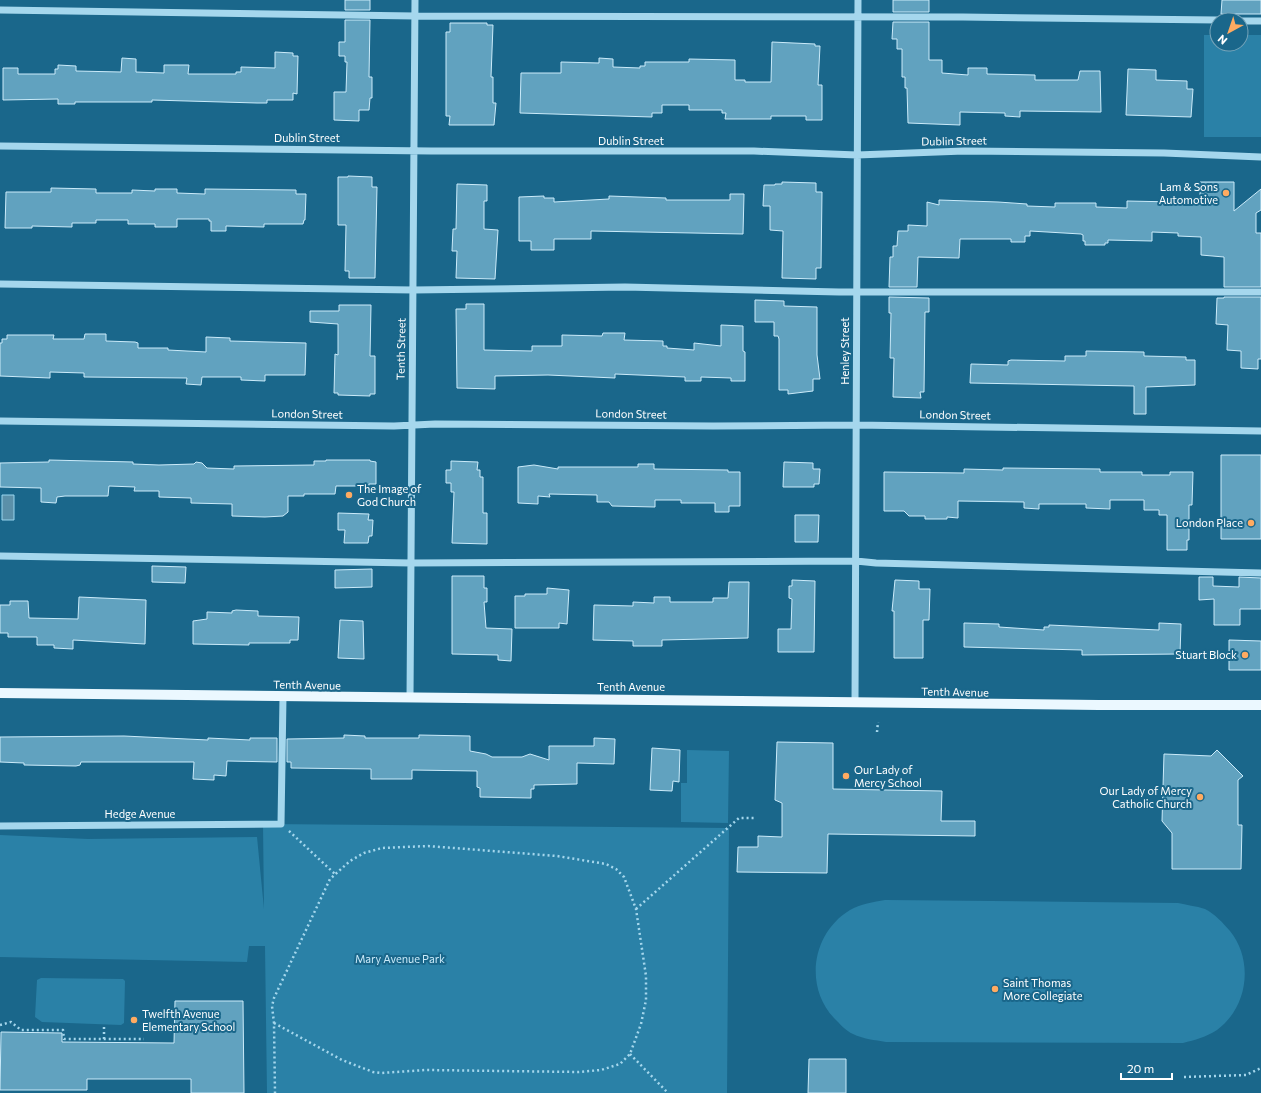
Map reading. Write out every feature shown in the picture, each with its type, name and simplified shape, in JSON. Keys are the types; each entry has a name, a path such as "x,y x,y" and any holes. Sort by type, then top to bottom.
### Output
{"main road":[{"name":"Tenth Avenue","path":"0,693 1099,705 1261,705"}],"street":[{"name":"Tenth Street","path":"410,698 415,0"},
{"name":"Henley Street","path":"855,702 858,0"},
{"path":"0,10 414,16 858,16 1209,20"},
{"path":"1249,21 1261,21"},
{"name":"Dublin Street","path":"0,146 556,152 754,151 857,155 972,151 1164,153 1261,157"},
{"path":"0,284 413,290 625,287 839,292 1261,292"},
{"name":"London Street","path":"0,421 412,425 856,425 1261,431"},
{"path":"0,556 411,563 856,561 892,564 1261,573"},
{"path":"281,824 283,697"},
{"name":"Hedge Avenue","path":"0,826 281,824"}],"path":[{"path":"877,732 878,722"},
{"path":"636,909 739,818 754,818"},
{"path":"281,824 335,874"},
{"path":"274,1023 342,1060 381,1073 426,1070 579,1072 601,1070 620,1064 630,1054 641,1024 646,1000 646,976 636,909 624,877 616,869 606,864 557,856 428,846 382,848 364,853 350,861 330,879 274,998 272,1006 274,1023 275,1093"},
{"path":"0,1025 11,1022 20,1030 63,1030 64,1039 144,1040"},
{"path":"104,1025 104,1039"},
{"path":"630,1054 668,1093"},
{"path":"1184,1077 1246,1075 1261,1068"}],"green space":[{"path":"1204,35 1209,35 1209,52 1249,52 1249,35 1261,35 1261,137 1204,137"},
{"path":"687,750 729,751 728,823 681,822 681,783 687,783"},
{"name":"Mary Avenue Park","path":"263,824 729,828 727,1093 267,1093 265,946 249,946 247,962 0,957 0,835 88,839 257,837 264,909"},
{"path":"885,900 1178,903 1202,908 1209,911 1219,919 1238,943 1245,969 1241,996 1235,1009 1217,1030 1205,1036 1183,1043 886,1042 857,1036 845,1029 834,1018 825,1005 818,991 816,961 820,946 827,932 837,920 858,906"},
{"path":"41,978 123,979 125,981 124,1023 121,1025 42,1022 35,1017 37,980"}],"shaded area":[{"path":"2,495 14,495 14,520 2,520"}],"building":[{"path":"345,0 370,0 370,10 345,10"},
{"path":"893,0 929,0 929,12 893,12"},
{"path":"1222,0 1261,0 1261,14 1249,14 1249,12 1221,12"},
{"path":"345,20 370,20 369,77 372,77 372,98 370,98 369,110 359,110 359,121 334,120 334,92 346,92 347,62 345,62 345,56 339,56 339,42 345,42"},
{"path":"893,22 929,22 929,60 942,60 942,73 968,75 968,68 987,68 987,74 1035,75 1035,80 1078,80 1080,71 1100,71 1101,112 1020,111 1020,117 1005,116 1005,113 960,112 960,125 908,123 907,88 905,88 905,77 902,77 902,49 897,49 897,39 892,39"},
{"path":"450,23 487,23 487,25 493,25 491,77 493,77 493,103 496,103 494,125 449,125 450,116 446,116 446,32 450,32"},
{"path":"772,42 815,44 815,46 820,46 818,85 822,85 822,120 806,120 806,116 771,116 771,119 725,119 726,113 722,113 722,110 689,110 689,105 662,105 662,113 652,113 652,117 520,113 521,73 561,73 561,62 599,63 599,58 613,59 613,67 640,68 640,66 645,66 645,62 689,62 689,59 735,60 735,80 745,80 745,82 771,82"},
{"path":"275,52 293,53 293,56 298,56 297,94 293,93 293,100 267,100 267,103 152,100 152,102 75,102 75,104 58,104 58,99 3,100 3,68 18,68 18,74 55,74 55,69 58,69 58,65 76,66 76,71 121,72 122,58 136,59 136,72 164,73 164,65 189,65 188,74 236,74 236,72 241,72 241,67 275,68"},
{"path":"1128,69 1156,70 1156,80 1187,81 1187,89 1193,89 1191,117 1126,115"},
{"path":"338,177 372,177 372,187 377,187 375,278 349,278 349,271 345,271 346,225 338,225"},
{"path":"782,182 816,183 816,192 822,192 821,268 816,268 816,279 782,278 783,231 770,230 770,206 763,206 764,185 782,184"},
{"path":"1200,182 1234,182 1234,211 1261,189 1261,210 1256,213 1256,233 1261,233 1261,287 1224,287 1224,257 1201,255 1201,237 1178,236 1178,233 1152,232 1152,241 1108,240 1108,243 1105,243 1105,245 1085,245 1083,235 1081,234 1030,231 1030,236 1025,236 1025,242 1011,242 1011,239 960,239 959,258 918,257 917,287 889,287 890,257 893,257 893,246 897,246 898,231 908,231 908,225 927,226 927,202 939,205 939,200 998,202 1027,204 1027,206 1055,207 1055,203 1096,203 1096,207 1127,208 1127,201 1175,202 1175,198 1200,198"},
{"path":"457,184 487,185 487,201 484,201 484,229 498,230 495,279 456,278 457,251 452,251 453,229 456,229"},
{"path":"51,188 96,189 96,193 132,193 132,190 155,191 155,189 177,189 177,193 205,194 205,189 296,190 296,194 306,194 305,220 303,224 264,224 264,227 226,226 226,231 211,231 211,221 209,221 209,219 177,219 177,227 155,227 155,224 128,224 128,220 96,220 96,223 72,223 72,227 32,226 32,228 5,228 6,192 51,192"},
{"path":"730,194 744,194 743,234 591,231 591,239 554,239 554,250 531,250 531,241 519,241 519,197 544,196 544,198 554,198 554,202 609,199 609,196 666,198 666,200 730,200"},
{"path":"889,297 929,298 929,312 925,312 924,392 920,392 921,398 893,397 894,358 890,358 891,313 889,313"},
{"path":"1261,297 1261,359 1258,359 1258,369 1241,368 1241,351 1227,350 1228,325 1216,324 1217,298"},
{"path":"755,300 784,301 784,306 817,307 817,355 820,379 813,379 813,391 788,394 788,390 779,390 779,339 778,336 774,336 774,322 755,322"},
{"path":"466,304 484,304 484,350 532,351 532,346 562,346 562,335 602,336 603,333 625,333 624,340 663,341 663,346 667,346 667,348 694,350 694,343 721,346 721,325 743,326 745,381 731,381 731,378 701,377 701,381 685,381 685,377 615,374 615,378 548,375 495,376 495,389 457,388 456,309 466,309"},
{"path":"339,305 371,305 370,356 375,356 375,394 370,394 370,396 338,395 338,393 334,393 335,354 338,355 338,324 310,322 310,311 339,311"},
{"path":"85,334 106,334 106,341 135,342 138,343 138,348 168,348 168,350 206,352 206,337 230,338 230,341 306,343 305,375 265,375 265,381 241,380 241,377 202,377 201,385 186,384 187,378 84,377 84,373 50,372 50,378 0,376 0,343 2,343 2,339 7,339 7,335 54,335 53,339 84,339"},
{"path":"1086,351 1144,352 1144,356 1186,357 1186,360 1195,360 1195,385 1146,387 1146,414 1134,414 1134,386 970,383 971,364 1008,365 1008,361 1011,360 1065,361 1065,356 1086,356"},
{"path":"1221,455 1261,455 1261,539 1221,539"},
{"path":"49,460 133,462 133,464 159,465 194,464 196,462 202,463 207,468 234,469 234,466 314,465 314,461 370,460 376,462 376,484 369,484 369,486 336,486 335,494 304,494 304,496 288,496 288,512 283,516 265,517 232,516 232,504 191,503 191,498 159,497 159,491 134,491 135,487 109,486 108,496 57,497 56,503 41,502 41,488 0,487 0,463 49,462"},
{"path":"451,461 478,462 477,470 480,470 480,477 483,477 483,513 487,513 487,544 452,543 454,492 451,492 451,483 446,483 446,470 451,470"},
{"path":"784,462 813,463 813,469 820,469 819,484 814,484 814,487 783,487"},
{"path":"638,464 654,464 654,469 728,470 728,472 740,472 740,506 729,506 729,512 715,512 715,503 681,503 681,500 655,500 655,507 612,506 609,502 597,502 597,495 549,494 550,497 538,496 538,504 518,503 518,467 534,465 558,469 558,467 638,467"},
{"path":"1003,468 1100,469 1100,472 1142,472 1142,475 1170,475 1170,472 1193,472 1192,505 1189,505 1189,540 1187,540 1187,550 1167,550 1167,515 1159,515 1159,510 1144,510 1144,500 1110,500 1110,509 1086,508 1086,504 1039,504 1039,509 1024,508 1024,502 958,501 958,518 947,517 947,519 925,519 925,516 909,516 904,511 884,511 884,472 964,473 964,469 1003,470"},
{"path":"338,513 369,514 368,520 373,520 372,536 369,536 368,543 344,543 345,530 338,530"},
{"path":"795,515 819,515 818,542 795,542"},
{"path":"152,566 186,567 185,583 152,582"},
{"path":"372,569 372,587 335,588 335,570"},
{"path":"452,576 484,576 484,588 487,588 487,602 484,602 486,628 512,629 511,661 498,660 498,655 452,654"},
{"path":"1199,577 1213,577 1213,586 1239,587 1239,577 1261,578 1261,609 1240,609 1240,625 1214,625 1214,599 1199,600"},
{"path":"792,580 815,581 814,652 778,652 778,629 791,629 792,599 789,598 789,586 792,586"},
{"path":"895,580 919,581 919,589 930,589 929,620 923,620 923,658 894,658 894,611 892,611"},
{"path":"729,582 749,582 748,638 662,640 662,646 633,646 633,641 593,640 594,605 633,606 633,602 654,603 654,597 670,597 670,602 713,602 713,598 728,598"},
{"path":"547,588 569,590 567,624 559,623 559,628 515,628 515,596 525,596 525,594 547,594"},
{"path":"79,597 146,600 145,644 73,640 73,649 54,648 54,645 37,645 37,637 8,637 8,633 0,633 0,605 10,605 10,601 28,601 29,618 78,619"},
{"path":"232,611 258,611 258,616 299,617 298,640 290,640 290,643 249,643 249,645 193,644 193,621 207,619 207,612 232,613"},
{"path":"340,620 363,621 364,659 338,658"},
{"path":"964,623 999,624 999,627 1044,630 1044,627 1049,627 1049,625 1159,630 1159,623 1181,624 1180,654 1082,655 1082,650 964,647"},
{"name":"Stuart Block","path":"1229,640 1261,641 1261,670 1229,670"},
{"path":"344,735 365,736 365,738 419,738 419,735 470,736 470,751 486,754 492,757 522,757 530,754 549,760 549,746 594,746 594,738 615,739 614,764 577,763 577,784 534,785 534,789 531,789 531,798 480,797 480,788 477,787 477,771 412,770 412,779 371,779 371,769 291,768 291,762 287,762 287,739 344,738"},
{"path":"124,736 208,740 208,738 250,740 250,738 277,738 277,762 227,761 226,776 214,775 214,780 193,779 194,762 81,762 80,765 76,766 24,765 24,763 0,762 0,737"},
{"path":"777,742 833,743 833,789 942,791 941,821 975,821 975,836 828,834 827,873 737,872 738,847 758,847 758,836 782,837 782,803 775,800"},
{"path":"652,748 680,750 679,782 673,781 672,791 650,790"},
{"name":"Our Lady of Mercy Catholic Church","path":"1217,750 1243,776 1238,780 1238,825 1242,825 1241,869 1172,869 1172,833 1162,821 1164,754 1211,756"},
{"path":"175,1001 243,1001 244,1093 191,1093 191,1079 87,1079 87,1090 0,1090 1,1032 62,1033 62,1042 174,1043"},
{"path":"809,1059 846,1059 846,1093 808,1093"}],"place":[{"name":"Lam & Sons Automotive","path":"1226,193"},
{"name":"The Image of God Church","path":"349,495"},
{"name":"London Place","path":"1251,523"},
{"name":"Stuart Block","path":"1245,655"},
{"name":"Our Lady of Mercy School","path":"846,776"},
{"name":"Our Lady of Mercy Catholic Church","path":"1200,797"},
{"name":"Saint Thomas More Collegiate","path":"995,989"},
{"name":"Twelfth Avenue Elementary School","path":"134,1020"}]}
